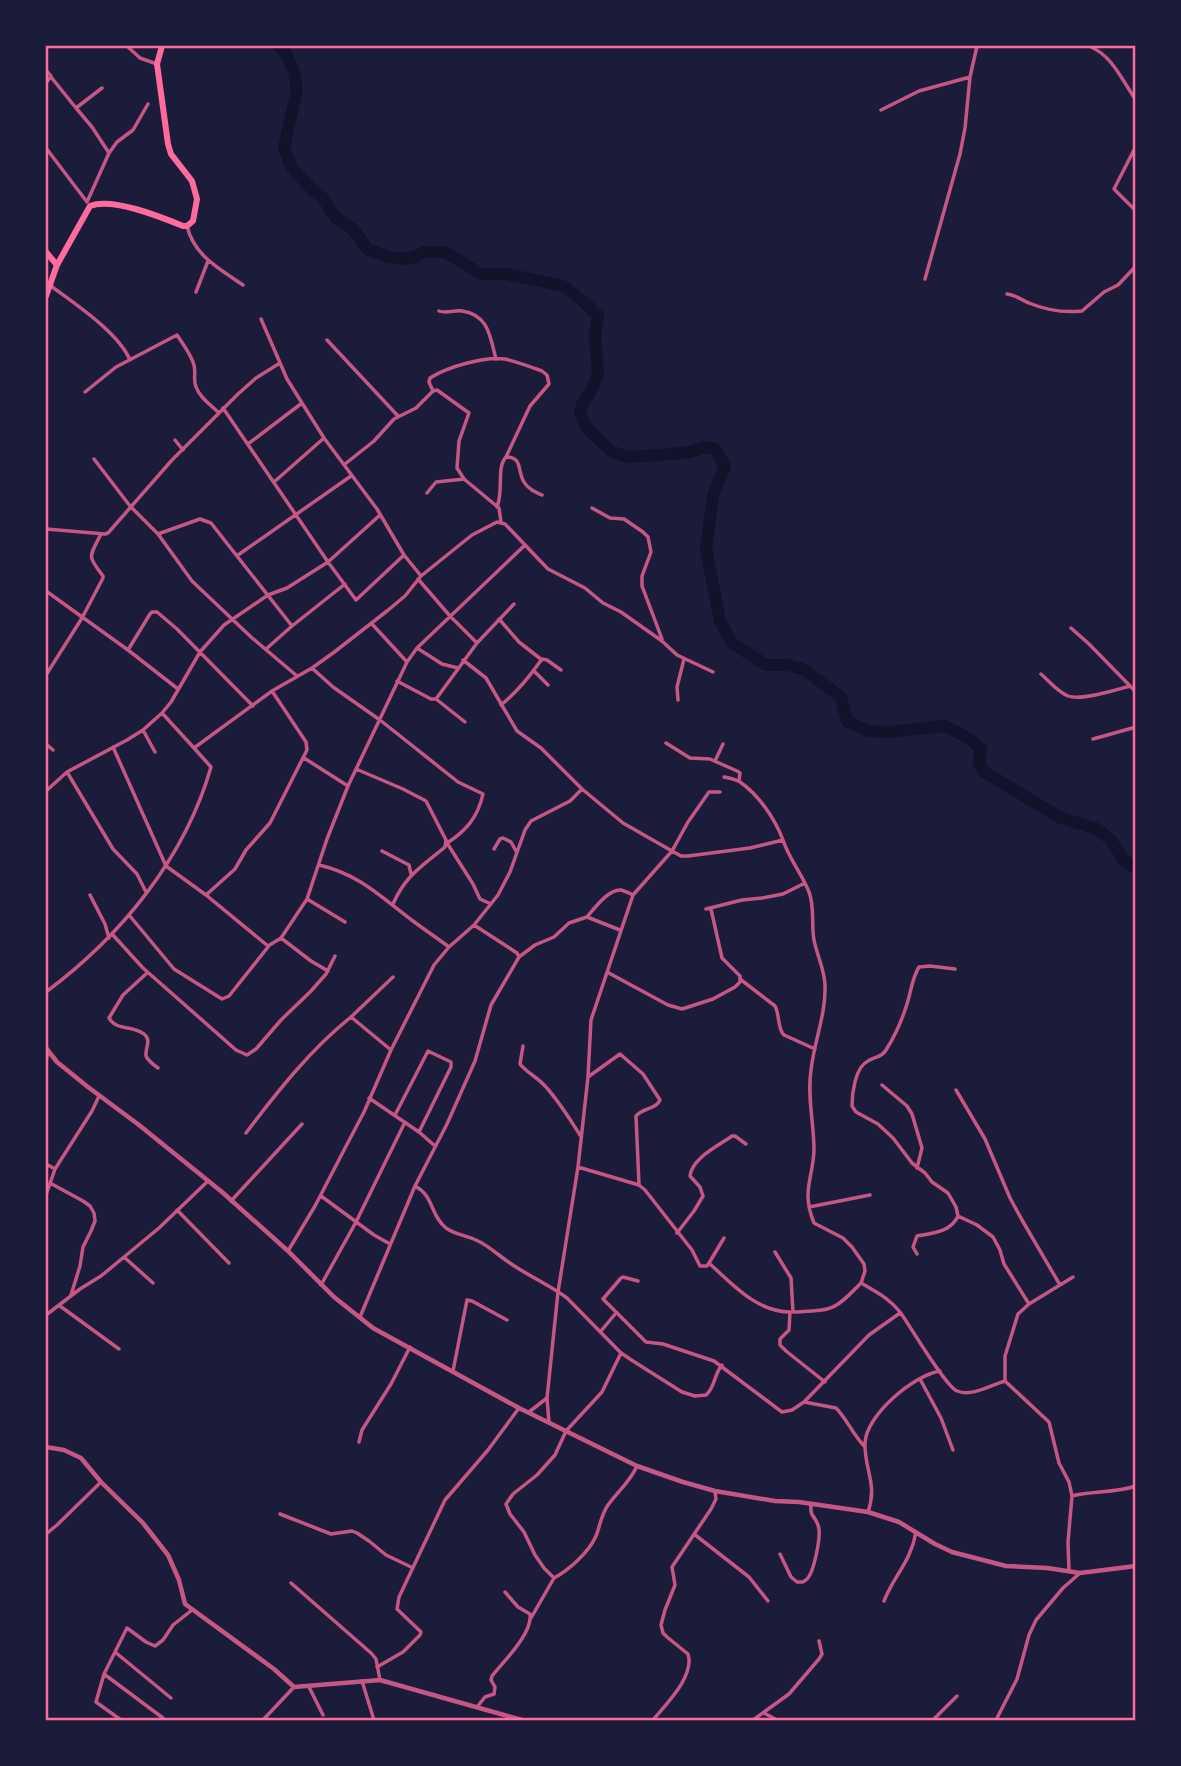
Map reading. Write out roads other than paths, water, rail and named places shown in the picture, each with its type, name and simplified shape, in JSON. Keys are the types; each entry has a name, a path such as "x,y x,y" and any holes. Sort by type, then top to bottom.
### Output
{"main road":[{"path":"46,296 57,265 88,204 109,204 151,213 183,226 192,221 197,199 192,181 171,154 168,144 157,64 162,46"},
{"path":"46,252 57,265"}],"street":[{"path":"127,46 140,58 157,64"},
{"path":"925,279 960,154 970,76 977,46"},
{"path":"1088,46 1099,51 1113,64 1136,100"},
{"path":"46,69 109,153"},
{"path":"881,110 919,91 970,76"},
{"path":"46,83 51,77"},
{"path":"76,108 102,88"},
{"path":"88,204 109,153 117,142 133,130 148,104"},
{"path":"1136,146 1114,189 1136,211"},
{"path":"46,148 88,204"},
{"path":"187,226 195,246 208,261 243,285"},
{"path":"196,292 208,261"},
{"path":"1007,294 1054,310 1082,311 1104,292 1118,285 1136,266"},
{"path":"50,285 120,342 130,360"},
{"path":"439,311 461,311 482,320 496,359"},
{"path":"261,319 287,379 324,438 380,514 419,578 450,616 477,643"},
{"path":"85,392 116,367 177,335 195,368 197,389 219,413"},
{"path":"327,340 398,416"},
{"path":"433,391 429,382 434,375 469,363 496,359 542,371 547,375 549,384 530,406 506,457 500,464 502,491 498,507"},
{"path":"46,529 105,534 223,408 256,378 280,363"},
{"path":"344,464 374,441 398,416 416,408 437,390 469,413 459,441 457,468 464,479 498,507 501,522 548,569 581,585 684,659 713,672"},
{"path":"248,443 302,402"},
{"path":"223,408 356,600 404,555"},
{"path":"274,482 324,438"},
{"path":"175,440 183,450"},
{"path":"506,457 516,460 530,490 542,495"},
{"path":"94,459 130,506 158,534 192,581 297,676"},
{"path":"238,555 352,476"},
{"path":"426,493 436,482 464,479"},
{"path":"592,508 610,517 624,519 648,537 651,552 642,576 642,586 662,641"},
{"path":"46,791 66,772 143,730 171,702 200,652 214,635 232,619 268,595 287,588 328,562 380,514"},
{"path":"158,534 203,519 211,523 292,626"},
{"path":"194,748 272,691 312,668 372,624 405,596 419,578 472,535 491,524 501,522"},
{"path":"46,675 103,579 91,560 101,533"},
{"path":"130,915 178,973 222,999 229,996 268,946 281,938 307,899 355,769 407,662 417,648 525,545"},
{"path":"266,649 345,584"},
{"path":"46,591 178,689"},
{"path":"436,699 463,660 514,604"},
{"path":"128,650 149,614 155,611 177,629 253,706"},
{"path":"499,619 519,642 542,660 547,660 561,670"},
{"path":"372,624 407,662"},
{"path":"1071,628 1136,692"},
{"path":"417,648 442,664 458,668"},
{"path":"678,700 677,687 684,659"},
{"path":"463,660 486,678 521,736 541,748 582,789 623,822 671,851 688,856 750,848 783,840"},
{"path":"501,705 515,693 542,660"},
{"path":"312,668 458,782 483,794 470,825 429,862 411,874 393,905"},
{"path":"534,671 548,685"},
{"path":"1041,674 1064,694 1072,697 1086,697 1130,686"},
{"path":"397,681 436,699 465,722"},
{"path":"205,895 235,869 246,850 270,822 307,750 306,742 272,691"},
{"path":"46,992 130,915 166,866 196,807 211,766 162,713"},
{"path":"1093,739 1136,727"},
{"path":"143,730 155,752"},
{"path":"666,743 690,758 708,758 739,772 738,781"},
{"path":"46,744 53,750"},
{"path":"715,761 723,744"},
{"path":"113,747 166,866 268,946"},
{"path":"304,758 348,786"},
{"path":"355,769 426,801 480,900 491,904"},
{"path":"66,772 113,849 137,874 146,893"},
{"path":"709,1263 758,1303 772,1310 792,1312 830,1309 843,1302 861,1283 865,1271 864,1264 844,1238 814,1223 809,1207 808,1185 814,1150 809,1106 810,1070 823,1008 825,983 814,942 812,904 805,883 769,814 738,781 724,777"},
{"path":"288,1251 321,1196 434,965 449,947 474,925 505,884 525,830 531,821 570,800 582,789"},
{"path":"549,1423 547,1398 558,1292 582,1137 591,1020 633,895 671,851 709,792 720,792"},
{"path":"494,849 503,838 514,845 516,853"},
{"path":"382,851 409,865 411,874"},
{"path":"319,865 346,873 368,885 449,947"},
{"path":"805,883 783,894 742,900 708,909 722,958 738,973 740,979 775,1006 784,1035 815,1049"},
{"path":"360,1317 415,1186 475,1061 491,1005 519,957 535,945 554,937 569,923 587,917 615,891 633,895"},
{"path":"90,895 110,936 236,1050 247,1055 256,1049 311,991 328,971 335,956"},
{"path":"307,899 345,922"},
{"path":"587,917 620,930"},
{"path":"474,925 517,953 519,957"},
{"path":"281,938 328,971"},
{"path":"917,1254 913,1247 917,1236 948,1228 958,1216 956,1207 948,1193 917,1168 893,1138 878,1124 855,1110 851,1103 863,1065 882,1055 890,1044 903,1016 919,967 955,969"},
{"path":"147,972 123,995 108,1018 117,1026 137,1030 146,1035 149,1041 146,1055 158,1068"},
{"path":"607,972 682,1010 713,999 735,987 740,979"},
{"path":"246,1133 316,1049 393,977"},
{"path":"351,1017 391,1051"},
{"path":"523,1046 520,1064 522,1068 538,1079 559,1102 582,1137"},
{"path":"46,1060 47,1049"},
{"path":"47,1049 57,1062 99,1097 139,1125 231,1200 321,1285 373,1328 528,1413 637,1466 715,1491 868,1512 899,1522 944,1549 1006,1566 1080,1573 1136,1566"},
{"path":"395,1115 428,1051 450,1062 451,1067 419,1132"},
{"path":"588,1077 620,1054 643,1074 660,1100 657,1105 638,1113 635,1119 639,1185"},
{"path":"882,1085 907,1106 912,1114 922,1148 917,1168"},
{"path":"956,1090 985,1139 1032,1241 1060,1285"},
{"path":"46,1195 55,1169 99,1097"},
{"path":"369,1098 435,1146"},
{"path":"321,1285 356,1222 405,1122"},
{"path":"231,1200 302,1124"},
{"path":"677,1233 703,1196 691,1176 692,1168 732,1136 746,1144"},
{"path":"46,1164 55,1169"},
{"path":"578,1167 639,1185 692,1250 700,1266 707,1266 724,1238"},
{"path":"46,1315 124,1257 208,1181"},
{"path":"50,1183 83,1201 94,1213 95,1221 83,1247 70,1297"},
{"path":"415,1186 428,1197 438,1222 462,1237 474,1238 558,1292 621,1353 674,1388 695,1396 706,1395 722,1366"},
{"path":"809,1207 870,1195"},
{"path":"321,1196 390,1244"},
{"path":"177,1210 229,1263"},
{"path":"958,1216 977,1225 992,1237 1004,1264 1029,1304"},
{"path":"775,1252 791,1278 792,1312 789,1330 781,1337 780,1345 825,1382"},
{"path":"124,1257 153,1283"},
{"path":"1069,1571 1068,1542 1072,1496 1068,1480 1059,1463 1049,1422 1005,1381 1005,1356 1018,1314 1029,1304 1073,1277"},
{"path":"638,1281 621,1278 603,1301 646,1342 677,1348 709,1359 778,1410 786,1412 804,1402 869,1335 900,1312"},
{"path":"861,1283 888,1299 900,1312 940,1371 959,1392 975,1391 1005,1381"},
{"path":"453,1371 467,1300 508,1320"},
{"path":"60,1306 120,1349"},
{"path":"601,1331 617,1313"},
{"path":"359,1442 362,1430 410,1347"},
{"path":"554,1578 535,1555 506,1504 513,1494 537,1475 555,1455 566,1431 602,1392 621,1353"},
{"path":"868,1512 872,1503 872,1483 865,1447 868,1430 891,1400 905,1388 931,1373 940,1371"},
{"path":"920,1379 941,1418 953,1450"},
{"path":"528,1413 547,1398"},
{"path":"804,1402 836,1408 865,1447"},
{"path":"376,1667 403,1652 420,1635 421,1632 397,1609 411,1567 445,1500 488,1450 519,1408"},
{"path":"46,1447 65,1450 81,1458 101,1482 144,1523 168,1555 179,1580 185,1604 265,1662 294,1687"},
{"path":"477,1707 485,1697 494,1693 495,1687 491,1678 527,1631 531,1618 554,1578 574,1563 591,1544 604,1512 632,1478 637,1466"},
{"path":"46,1534 101,1482"},
{"path":"1072,1496 1136,1486"},
{"path":"653,1720 689,1670 688,1654 663,1633 661,1621 675,1585 672,1567 705,1520 716,1499 715,1491"},
{"path":"779,1554 791,1577 797,1582 803,1582 809,1577 819,1535 818,1525 811,1516 811,1504"},
{"path":"279,1514 331,1534 352,1531 357,1533 386,1555 411,1567"},
{"path":"884,1601 905,1564 915,1542 916,1532"},
{"path":"694,1534 749,1577 768,1601"},
{"path":"996,1720 1017,1679 1031,1628 1054,1598 1080,1573"},
{"path":"291,1583 372,1653 376,1659 380,1680"},
{"path":"505,1592 518,1607 530,1614 531,1618"},
{"path":"121,1720 96,1702 104,1674 127,1628 155,1646 163,1640 173,1625 192,1610"},
{"path":"753,1720 789,1694 819,1659 822,1654 819,1641"},
{"path":"115,1652 171,1698"},
{"path":"104,1674 163,1718"},
{"path":"263,1720 294,1687 380,1680 522,1720"},
{"path":"362,1681 374,1720"},
{"path":"309,1686 323,1715"},
{"path":"933,1720 957,1696"},
{"path":"764,1713 777,1720"}],"waterway":[{"path":"279,46 294,72 297,90 284,147 291,167 323,198 336,218 354,230 367,249 402,259 415,257 423,252 445,252 481,274 506,274 563,286 598,316 595,335 598,374 580,413 590,431 611,451 627,457 690,452 704,447 715,449 725,465 713,496 706,549 720,621 732,643 766,665 788,665 805,670 841,697 847,721 867,731 890,732 945,726 970,739 981,749 979,762 983,771 1061,818 1097,829 1110,839 1124,860 1136,868"}]}
